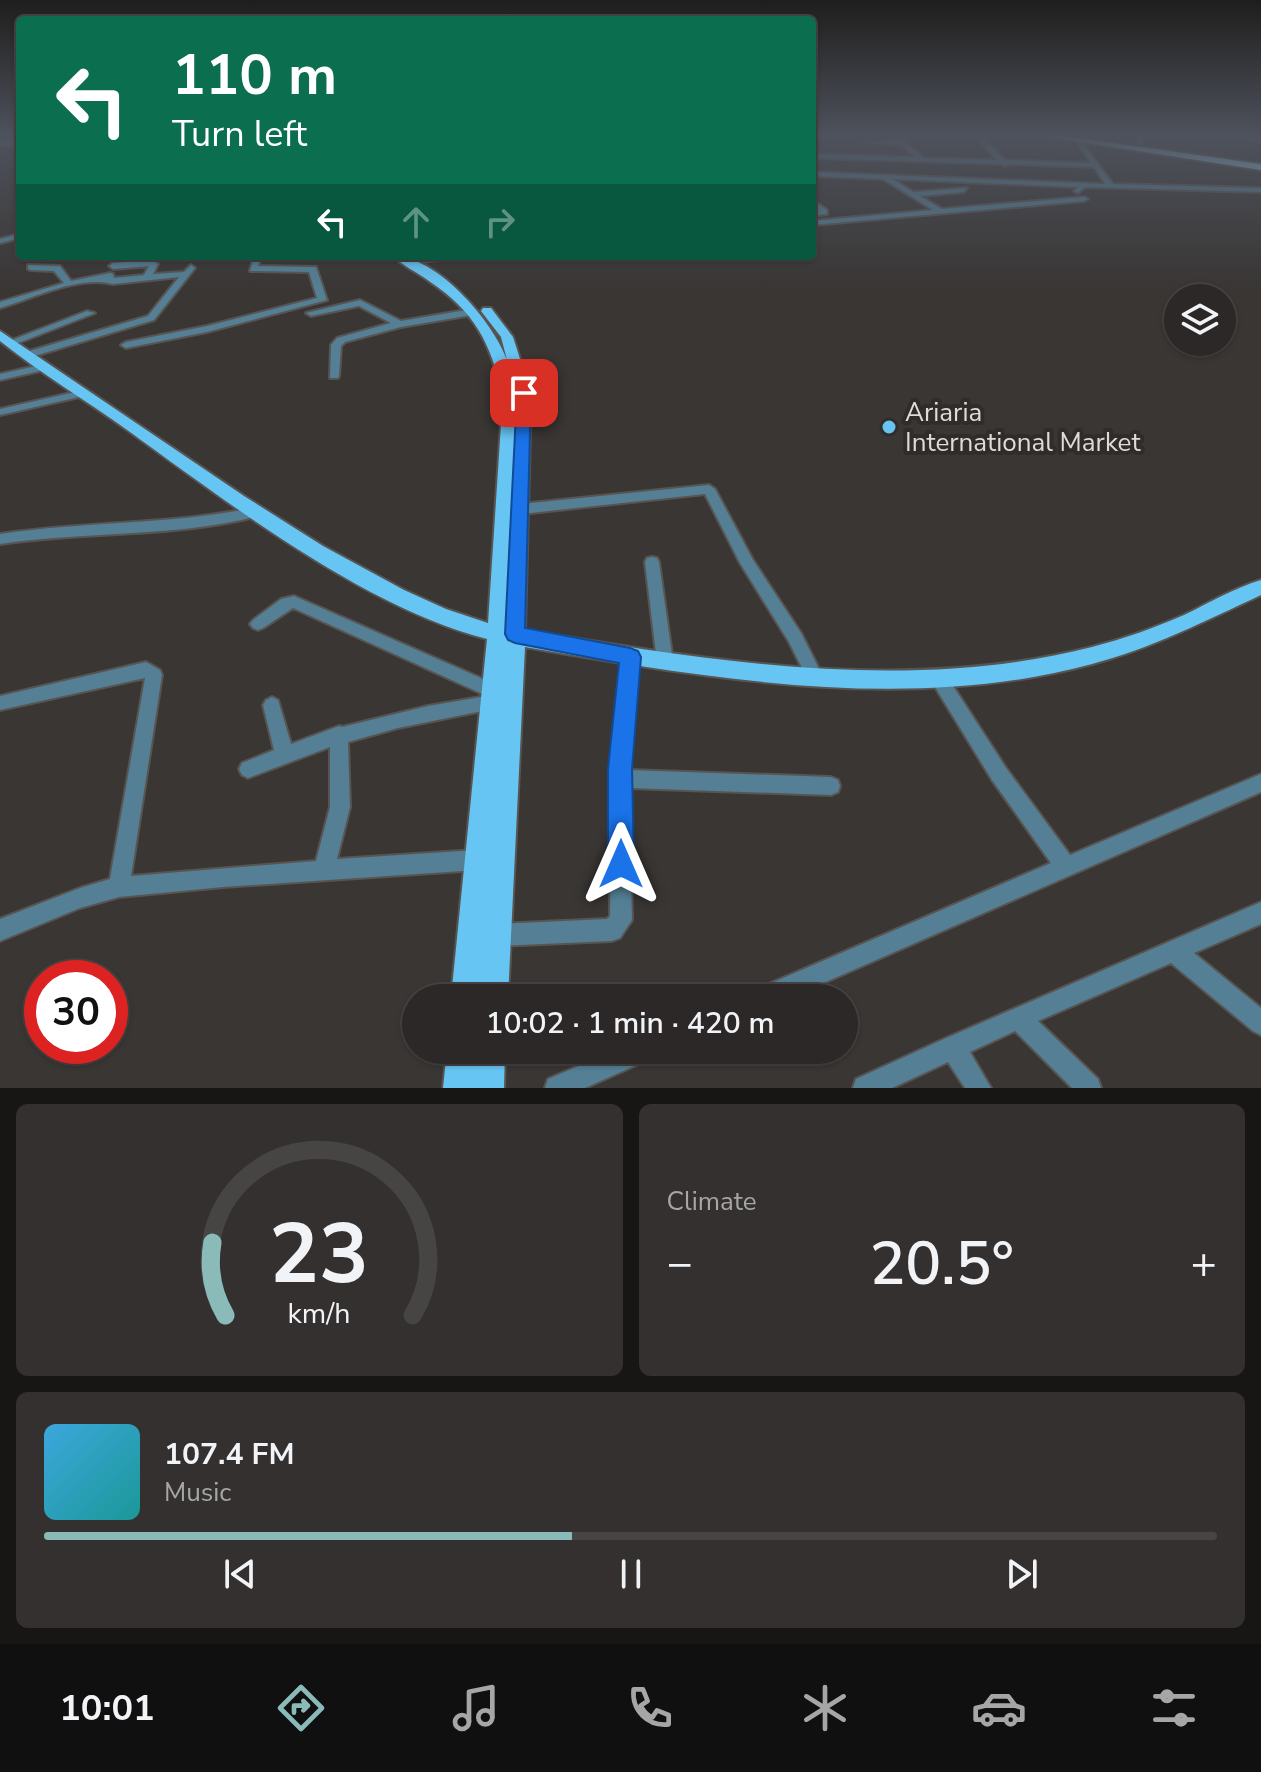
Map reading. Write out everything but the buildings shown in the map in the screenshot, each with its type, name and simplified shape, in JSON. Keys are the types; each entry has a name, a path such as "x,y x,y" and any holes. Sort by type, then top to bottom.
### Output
{"main road":[{"path":"404,260 436,281 486,326 510,394 506,633 494,984"},
{"path":"419,260 450,280 488,312 507,337 524,393 521,509 506,633 492,697 467,984"},
{"path":"5,339 334,563 440,616 474,628 665,662 815,677 938,677 1032,667 1093,654 1154,636 1258,592"},
{"path":"459,1088 461,1064"},
{"path":"488,1088 489,1064"}],"street":[{"path":"900,187 941,212"},
{"path":"1053,187 1082,192"},
{"path":"816,223 941,212 1103,187"},
{"path":"1164,187 1261,190"},
{"path":"912,194 964,190"},
{"path":"126,345 207,329 322,300 313,269 253,269 256,260"},
{"path":"27,355 151,318 187,271 147,278 109,280 115,261 154,264 147,278"},
{"path":"31,267 57,268 69,284"},
{"path":"0,305 69,284 110,276"},
{"path":"273,321 355,303 400,324"},
{"path":"334,376 336,345 341,340 400,324 472,312"},
{"path":"5,339 90,313"},
{"path":"0,377 45,367"},
{"path":"0,412 84,393"},
{"path":"521,509 709,489 747,563 795,638 815,677"},
{"path":"0,539 43,531 194,525 257,512"},
{"path":"652,562 665,662"},
{"path":"258,624 286,603 294,602 492,697"},
{"path":"496,935 612,930 621,920 620,779 630,657"},
{"path":"0,703 146,669 154,675 119,887"},
{"path":"938,677 999,774 1066,867"},
{"path":"248,769 339,734 492,697"},
{"path":"272,705 284,754"},
{"path":"324,870 340,807 339,734"},
{"path":"620,779 831,786"},
{"path":"795,984 1261,783"},
{"path":"0,930 80,898 119,887 477,860"},
{"path":"865,1088 1261,913"},
{"path":"1173,950 1261,1023"},
{"path":"1018,1018 1089,1088"},
{"path":"952,1047 979,1088"},
{"path":"557,1088 612,1064"}],"place":[{"name":"Ariaria International Market","path":"889,427"}],"route":[{"path":"524,393 515,634 630,657 620,769 621,864"}]}
